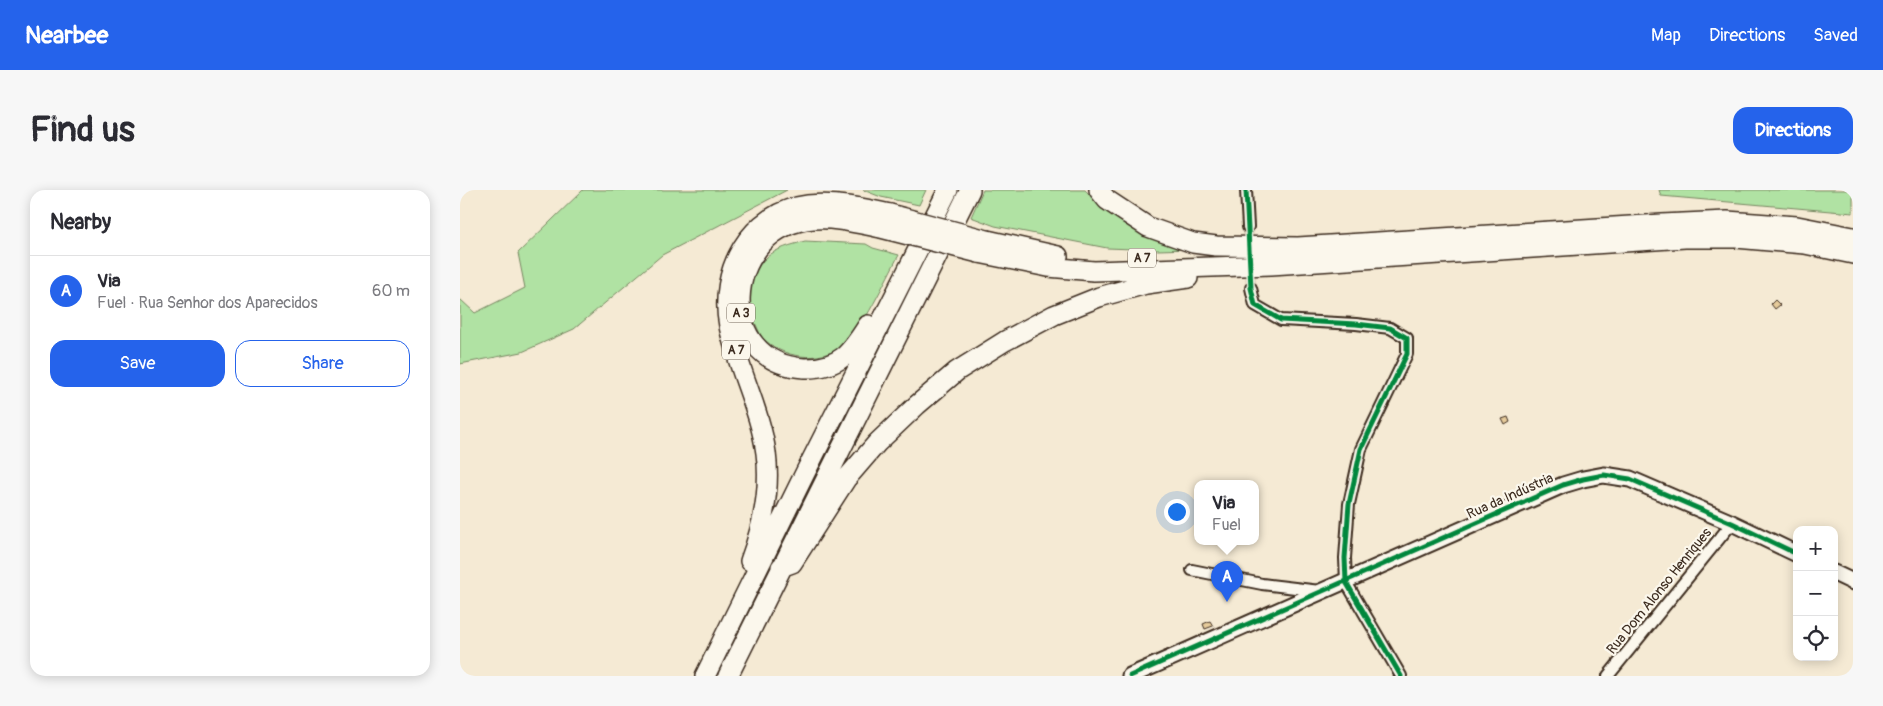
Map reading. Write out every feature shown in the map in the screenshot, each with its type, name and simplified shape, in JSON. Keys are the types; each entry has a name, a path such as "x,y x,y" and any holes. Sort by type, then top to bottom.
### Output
{"highway":[{"path":"837,190 886,221 983,246 1048,267 1094,270 1272,265 1685,238 1736,238 1805,244 1853,254"},
{"name":"A 7","path":"705,676 948,190"},
{"path":"728,676 970,190"},
{"path":"1099,190 1107,200 1148,228 1193,243 1216,246 1298,247 1662,224 1727,222 1797,226 1850,237"},
{"name":"A 7","path":"736,612 740,585 757,542 764,514 767,485 766,455 761,426 729,326 726,292 733,264 758,227 769,219 793,208 832,204 857,207 886,221"},
{"name":"A 3","path":"886,221 818,219 796,223 779,230 764,242 749,262 741,284 740,309 747,331 760,350 779,362 809,368 830,364 842,359 852,350 878,310 889,308"},
{"name":"A 7","path":"983,246 1094,260 1254,254 1298,247"},
{"path":"781,567 792,563 846,479 878,443 917,405 958,371 1005,341 1054,315 1099,296 1146,284 1272,265"}],"street":[{"path":"1246,190 1248,227"},
{"path":"1251,288 1255,305 1281,320 1356,324 1390,328 1407,338 1407,354 1361,449 1349,504 1345,558 1346,582 1401,676"},
{"name":"Rua da Indústria","path":"1130,676 1563,485 1604,475 1630,479 1732,523 1793,552"},
{"name":"Rua Dom Alonso Henriques","path":"1608,676 1732,523"},
{"path":"1192,570 1262,584 1324,591"},
{"path":"1838,575 1853,582"}],"green space":[{"path":"583,190 787,190 662,255 574,329 522,352 460,364 460,299 475,313 525,288 518,253"},
{"path":"863,190 926,190 919,205 881,197"},
{"path":"983,190 1085,190 1121,222 1133,229 1158,241 1191,249 1107,248 995,226 971,217"},
{"path":"1659,190 1853,190 1853,213 1661,196"},
{"path":"805,241 866,244 873,248 899,255 874,304 858,329 843,346 823,355 801,356 790,354 770,344 760,334 753,318 749,300 751,281 767,257 780,249"}],"building":[{"path":"1775,300 1780,305 1775,309 1771,304"},
{"path":"1508,417 1510,422 1505,425 1502,419"},
{"path":"1210,621 1213,626 1205,629 1203,624"}],"tunnel":[{"path":"1248,227 1251,288"}],"cycle path":[{"path":"1246,190 1251,288 1255,305 1281,320 1356,324 1390,328 1407,338 1407,354 1361,449 1349,504 1345,558 1346,582 1401,676"},
{"path":"1130,676 1563,485 1604,475 1630,479 1732,523 1793,552"}],"place":[{"name":"Via","path":"1227,602"}]}
